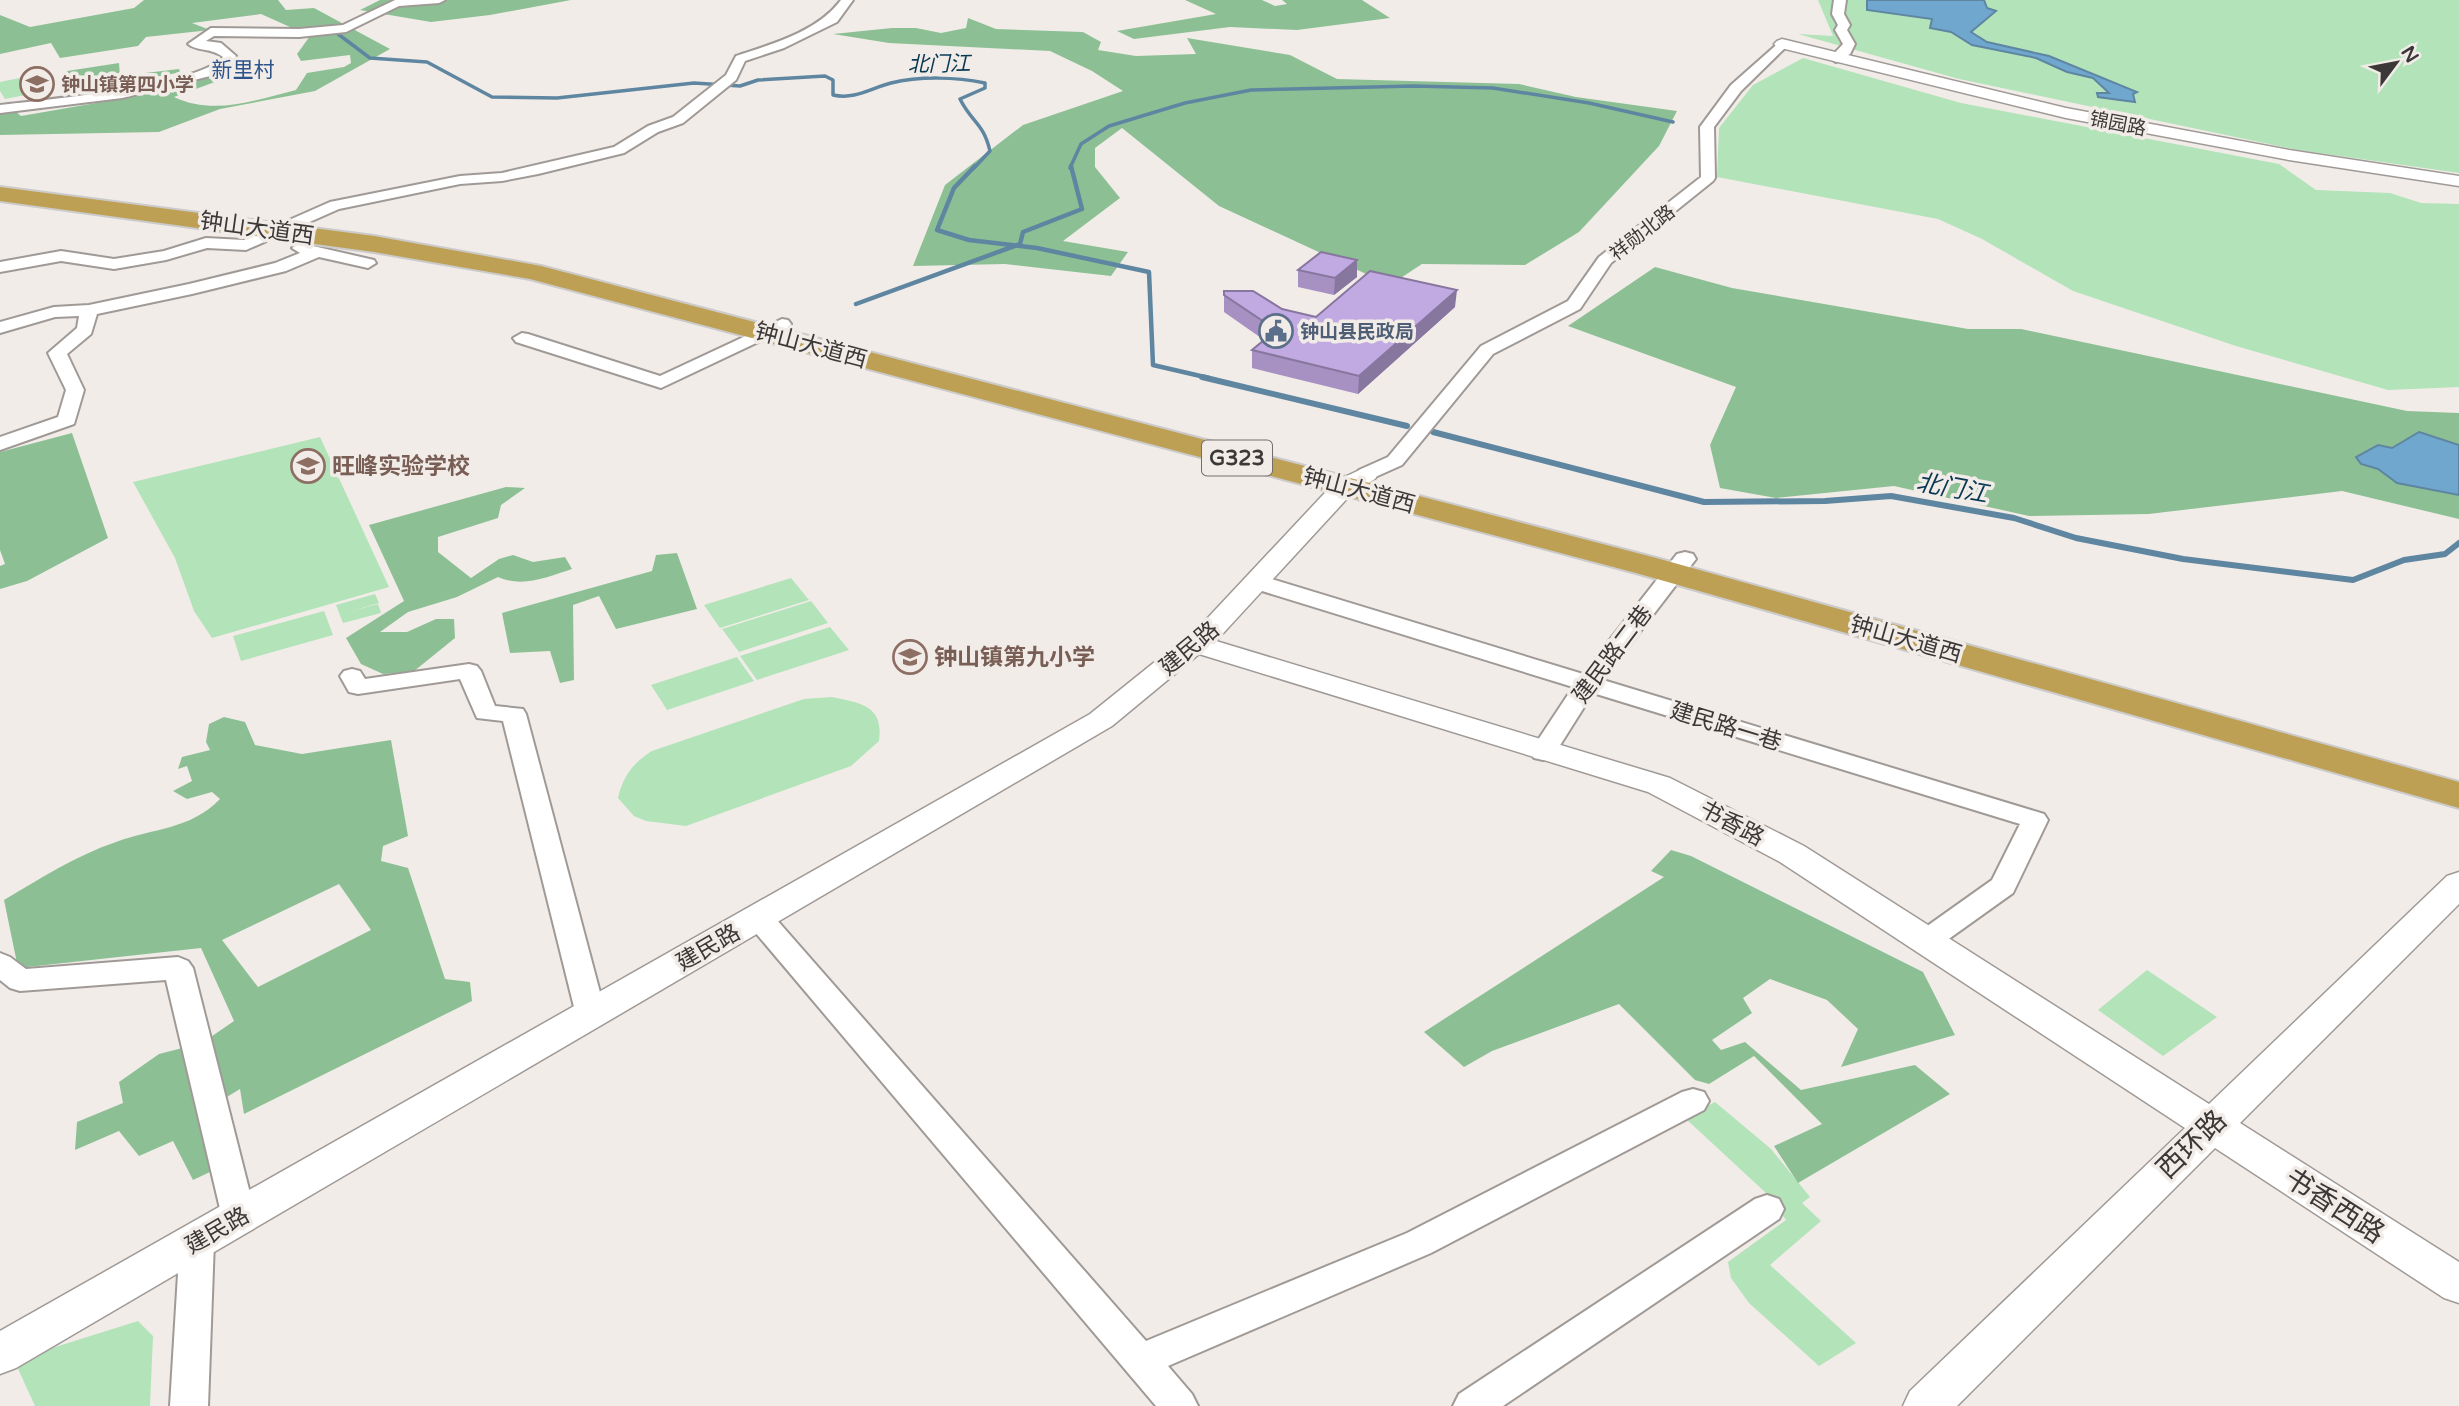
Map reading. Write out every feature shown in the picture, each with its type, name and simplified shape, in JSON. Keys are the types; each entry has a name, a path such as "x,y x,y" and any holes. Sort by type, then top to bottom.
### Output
{"highway":[{"name":"钟山大道西","path":"0,184 288,227 532,272 772,328 1356,480 2459,774"},
{"name":"钟山大道西","path":"0,194 288,227"},
{"name":"钟山大道西","path":"1678,566 2459,795"}],"street":[{"path":"0,110 122,94 214,71 230,56 217,46 194,44 211,32 299,33 346,28 397,3 439,0"},
{"path":"246,245 335,205 460,180 502,177 619,150 653,129 678,120 721,85 740,59 780,45 833,19 847,0"},
{"path":"1836,58 1846,51 1849,44 1841,30 1844,25 1838,14 1840,0"},
{"name":"锦园路","path":"1782,44 2079,115 2289,155 2459,181"},
{"name":"祥勋北路","path":"1356,480 1395,461 1487,350 1574,305 1605,260 1709,178 1707,127 1736,88 1782,44"},
{"path":"0,267 61,256 114,264 166,255 206,243 268,248 291,246 368,263"},
{"path":"0,328 54,312 89,310 192,289 280,267 317,252"},
{"path":"0,444 67,420 75,390 57,353 85,330 89,310"},
{"path":"522,338 662,382 772,328"},
{"name":"建民路","path":"0,1354 1101,720 1212,630 1356,480"},
{"name":"建民路二巷","path":"1543,752 1587,684 1678,566"},
{"name":"建民路一巷","path":"1257,582 2035,820 2003,886 1926,941"},
{"name":"书香路","path":"1195,644 1543,752 1659,785 1792,855 2211,1125"},
{"path":"352,676 358,687 469,671 486,713 514,714 591,1015"},
{"name":"西环路","path":"1926,1406 2459,884"},
{"path":"759,918 1179,1406"},
{"path":"0,964 20,980 178,968 239,1217"},
{"path":"1140,1361 1419,1243 1693,1101"},
{"name":"书香西路","path":"2211,1125 2459,1285"},
{"path":"1472,1406 1767,1209"},
{"path":"189,1406 197,1241"}],"green space":[{"path":"144,0 278,0 286,10 314,8 390,49 315,91 220,109 159,132 0,135 0,113 14,110 21,116 96,103 82,98 67,71 119,63 120,76 179,69 180,72 139,82 150,91 203,78 223,79 174,97 189,103 219,106 250,102 296,90 307,73 344,67 351,63 350,55 301,61 297,54 310,36 261,14 192,23 210,30 146,37 138,46 60,58 51,43 0,54 0,15 30,27 134,8"},
{"path":"380,0 571,0 490,15 431,22 360,10"},
{"path":"1185,0 1262,0 1275,6 1287,4 1282,0 1362,0 1390,18 1297,30 1230,27 1134,39 1117,31 1216,14"},
{"path":"1818,0 2459,0 2459,173 2298,150 1959,79 1798,34 1833,36"},
{"path":"968,18 996,29 1083,32 1101,42 1098,50 1136,56 1196,54 1187,38 1290,55 1337,79 1519,84 1576,97 1677,111 1659,146 1579,232 1525,265 1422,264 1390,285 1219,206 1122,128 1095,148 1095,167 1120,198 1063,241 1128,252 1111,276 1005,264 913,266 945,185 1023,125 1123,91 1092,71 1050,51 889,43 833,34 892,28 916,28 941,33 966,28"},
{"path":"1803,58 1961,103 2279,164 2316,190 2390,193 2421,203 2459,204 2459,387 2388,390 2236,346 2073,291 1982,239 1938,219 1717,177 1719,128 1753,85"},
{"path":"29,76 41,92 5,99 0,91 0,82"},
{"path":"1655,267 1732,288 1968,329 2021,329 2407,411 2459,413 2459,519 2342,491 2149,514 2029,516 1894,486 1776,498 1720,488 1710,445 1736,387 1568,326"},
{"path":"72,433 108,538 27,581 0,589 0,566 5,564 0,550 0,452"},
{"path":"320,437 389,587 212,638 194,611 175,558 133,482"},
{"path":"506,487 525,488 501,505 498,518 438,537 438,552 471,578 499,559 513,555 533,562 565,557 572,569 544,578 517,582 498,577 457,597 408,612 380,632 407,632 436,619 454,619 455,638 413,672 383,674 361,664 346,638 404,601 369,525"},
{"path":"677,553 697,609 616,629 599,596 573,605 574,680 560,683 550,651 510,653 502,613 652,571 656,555"},
{"path":"791,578 809,600 720,628 704,605"},
{"path":"375,594 379,603 348,612 378,604 381,613 343,623 336,605"},
{"path":"811,601 828,623 739,652 722,629"},
{"path":"324,611 333,635 241,661 233,636"},
{"path":"830,627 849,650 757,680 740,656"},
{"path":"737,657 754,681 667,710 651,685"},
{"path":"832,697 868,708 878,720 879,741 851,766 686,826 646,821 634,816 618,798 630,771 652,751 804,699"},
{"path":"224,717 245,722 255,745 302,754 391,740 408,836 383,846 381,861 408,868 445,979 470,982 472,1001 244,1114 240,1089 197,1115 212,1171 193,1180 173,1141 139,1156 119,1131 75,1150 77,1122 123,1103 119,1082 159,1054 202,1043 234,1021 201,948 18,968 4,900 86,854 130,837 184,823 220,799 212,792 187,799 173,791 192,781 187,766 178,769 182,757 210,750 206,742 209,724","holes":["339,884 371,930 258,987 222,940"]},
{"path":"1671,850 1691,856 1923,972 1955,1035 1841,1067 1858,1029 1827,1000 1770,979 1743,998 1752,1013 1712,1040 1721,1050 1745,1042 1801,1090 1915,1065 1950,1094 1798,1183 1774,1146 1822,1124 1754,1056 1709,1084 1695,1080 1619,1004 1492,1051 1464,1067 1424,1032 1664,877 1651,871"},
{"path":"2147,970 2217,1017 2163,1056 2098,1010"},
{"path":"1715,1102 1771,1149 1810,1197 1802,1203 1821,1221 1770,1265 1856,1343 1819,1366 1749,1303 1731,1278 1728,1262 1786,1220 1766,1193 1685,1118"},
{"path":"138,1321 153,1336 150,1406 35,1406 14,1360"}],"water":[{"path":"1867,0 1984,0 1987,8 1996,11 1971,32 1987,42 2049,56 2137,92 2133,94 2135,102 2098,97 2097,93 2109,93 2093,78 2067,72 2036,58 1972,45 1951,32 1930,28 1932,19 1867,10"},
{"path":"2419,432 2459,445 2459,495 2397,483 2378,469 2361,464 2356,457 2378,445 2392,448"}],"building":[{"path":"1321,252 1357,260 1335,278 1298,270"},
{"path":"1370,271 1457,290 1359,376 1252,350 1276,330 1224,295 1224,291 1253,291 1282,309 1316,317"}],"waterway":[{"name":"北门江","path":"338,34 370,58 427,62 492,97 557,98 694,83 740,86 758,80 825,76 833,80 833,95 841,96 856,95 891,83 914,79 962,79 985,83 985,88 960,99 981,128 990,151 974,168"},
{"path":"1070,168 1081,144 1109,126 1185,103 1251,90 1414,86 1493,88 1589,103 1673,122"},
{"name":"北门江","path":"975,166 954,188 937,230 969,240 1016,246"},
{"path":"1016,246 1020,244 1023,232 1082,209 1071,166"},
{"path":"856,304 1016,246"},
{"name":"北门江","path":"1016,246 1149,272 1153,365 1209,378"},
{"name":"北门江","path":"1202,377 1407,426"},
{"name":"北门江","path":"1433,432 1704,502 1825,501 1891,496 2014,518 2076,538 2183,559 2353,580 2404,560 2445,554 2459,543"}],"place":[{"name":"钟山镇第四小学","path":"37,84"},
{"name":"钟山县民政局","path":"1276,331"},
{"name":"旺峰实验学校","path":"308,466"},
{"name":"钟山镇第九小学","path":"910,657"}],"district":[{"name":"新里村","path":"243,70"}]}
